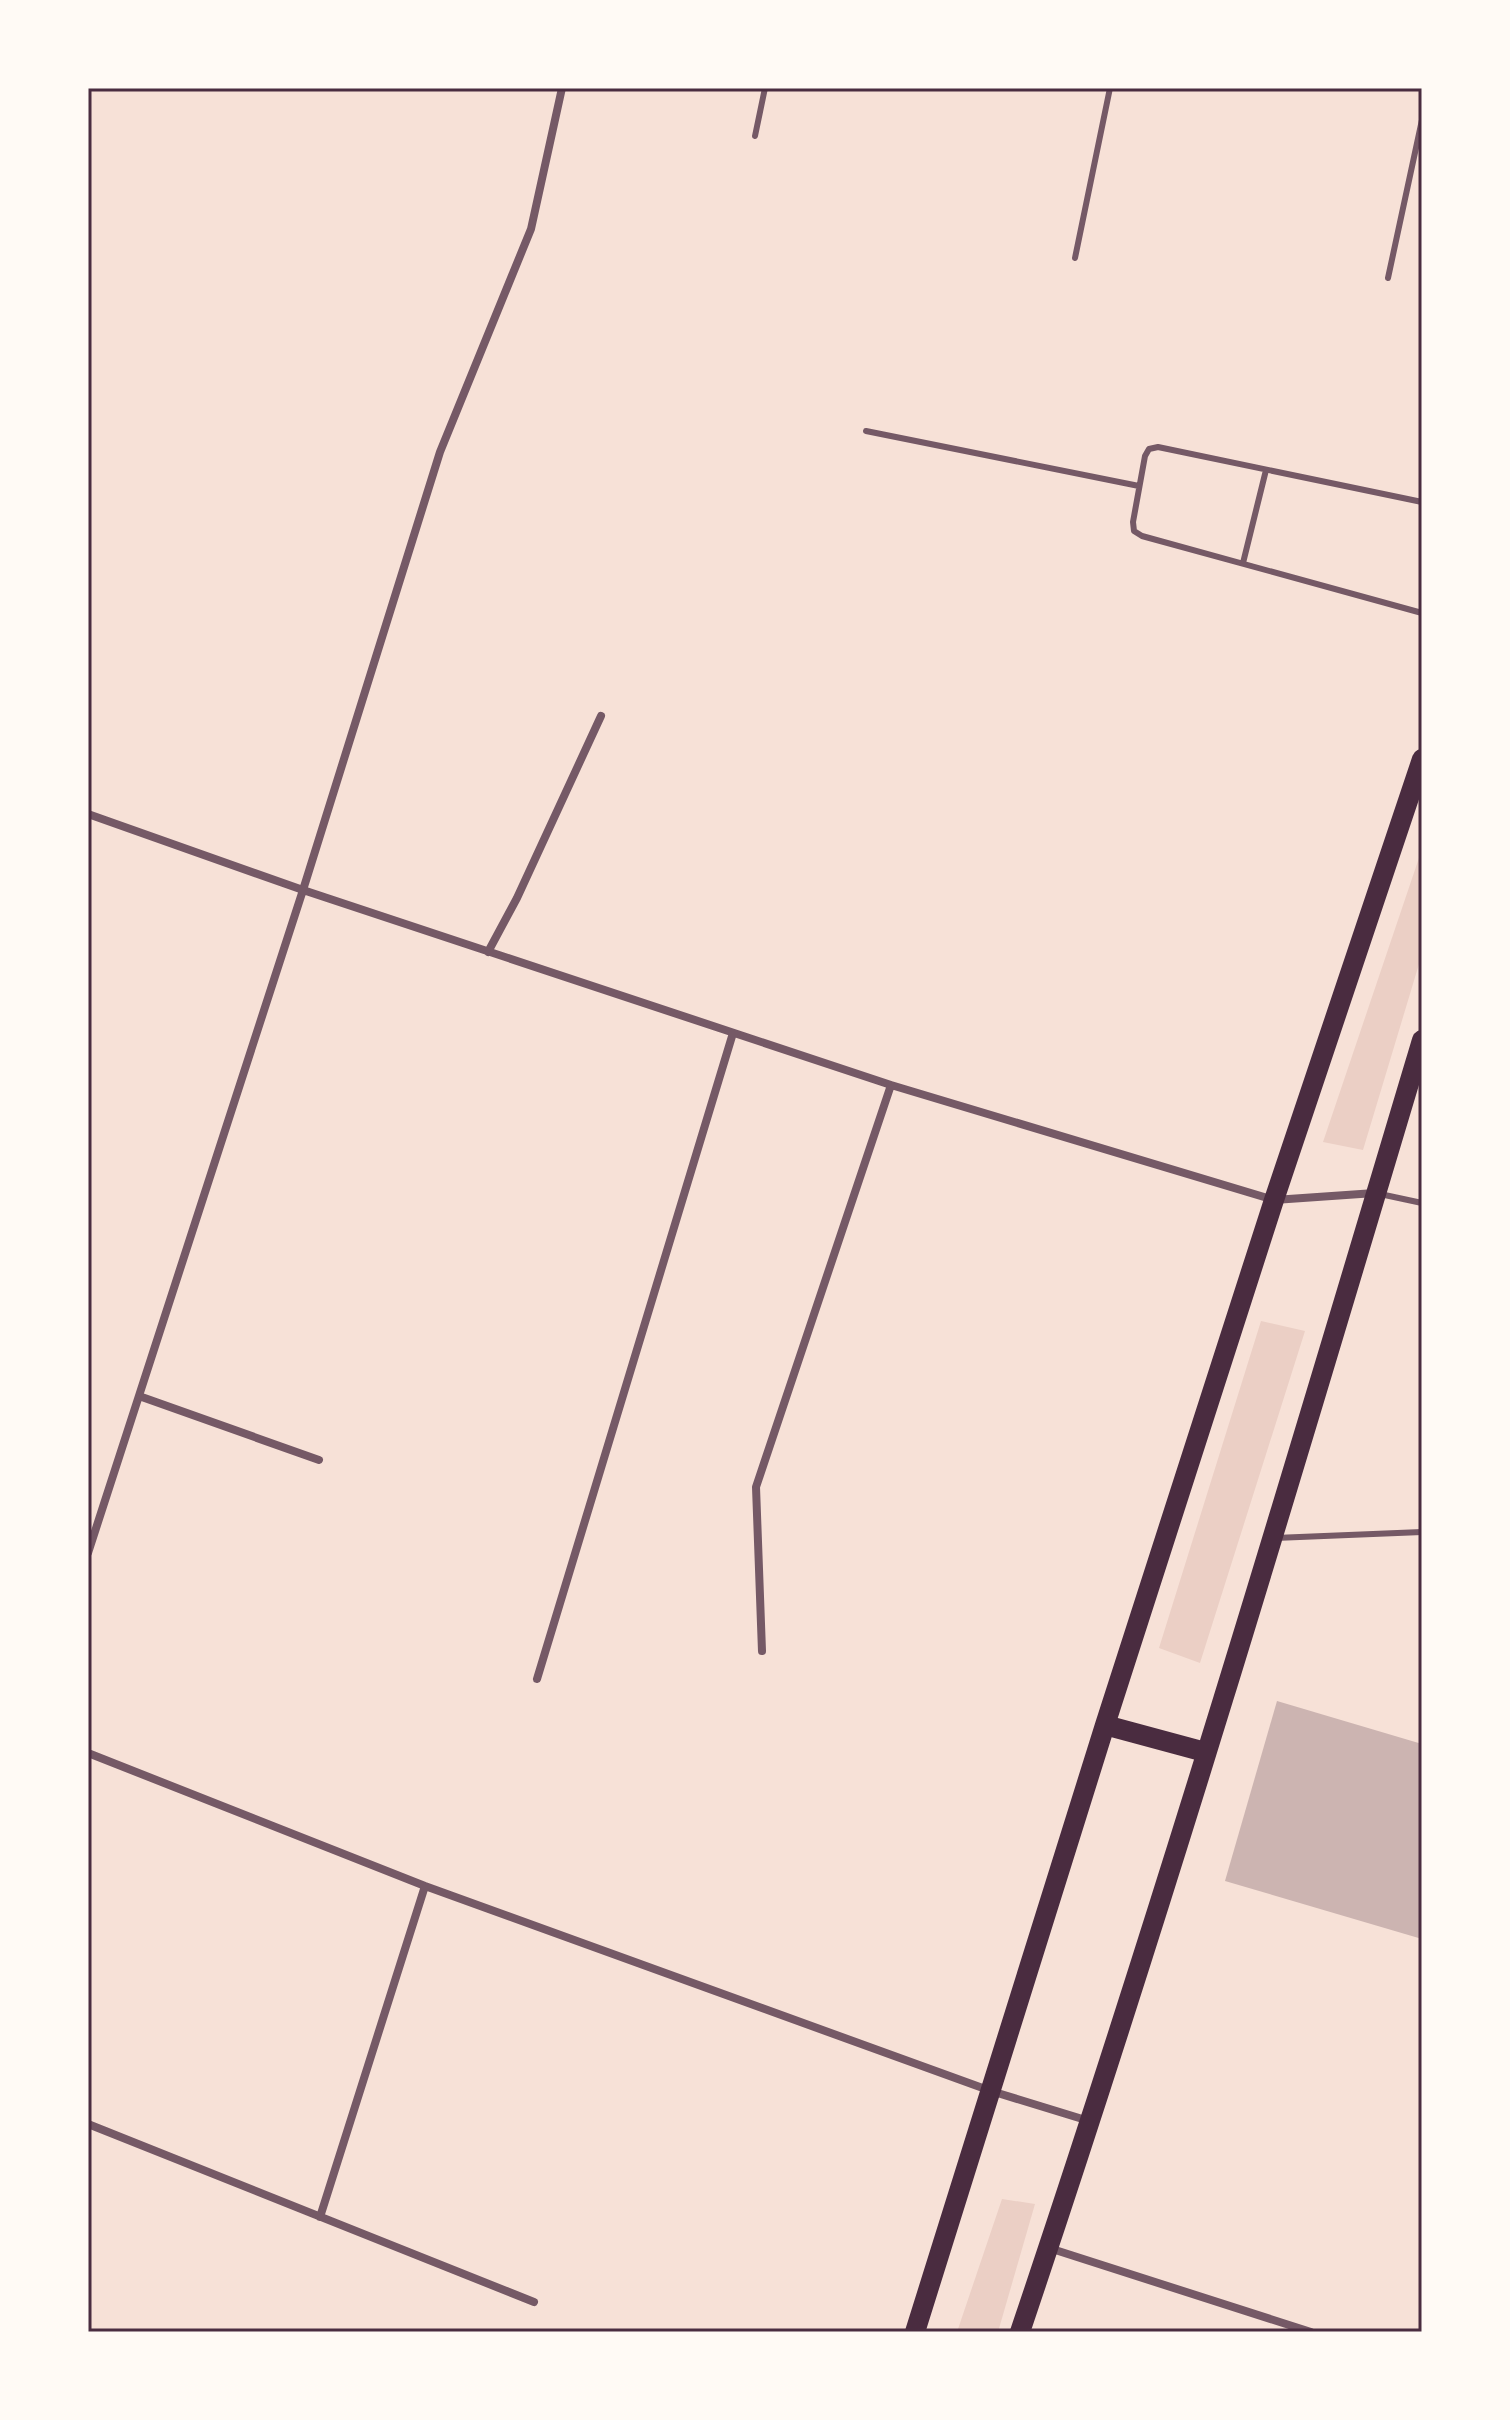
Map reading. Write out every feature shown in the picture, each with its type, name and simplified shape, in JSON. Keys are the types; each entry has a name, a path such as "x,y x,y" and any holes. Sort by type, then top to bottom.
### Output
{"main road":[{"path":"915,2332 1274,1200 1422,759"},
{"path":"1020,2332 1090,2121 1205,1752 1422,1040"},
{"path":"1105,1725 1205,1752"}],"street":[{"path":"88,1553 303,890 440,452 531,229 562,88"},
{"path":"488,952 517,898 601,716"},
{"path":"88,814 303,890 891,1085 1274,1200 1376,1193"},
{"path":"537,1679 733,1033"},
{"path":"762,1651 756,1487 891,1085"},
{"path":"139,1396 319,1460"},
{"path":"88,1753 425,1886 991,2091 1090,2121"},
{"path":"320,2217 425,1886"},
{"path":"88,2124 534,2302"},
{"path":"1048,2248 1311,2332"}],"lane":[{"path":"755,136 765,88"},
{"path":"1075,258 1110,88"},
{"path":"1388,278 1422,120"},
{"path":"866,431 1139,486"},
{"path":"1422,502 1158,447 1149,449 1145,456 1133,522 1134,531 1142,536 1422,613"},
{"path":"1243,563 1266,470"},
{"path":"1376,1193 1422,1203"},
{"path":"1271,1538 1422,1532"}],"shaded area":[{"path":"1422,849 1422,954 1363,1150 1323,1142"},
{"path":"1261,1321 1305,1331 1200,1663 1159,1648"},
{"path":"1002,2199 1035,2204 998,2332 957,2332"}],"building":[{"path":"1277,1701 1422,1744 1422,1939 1225,1881"}]}
